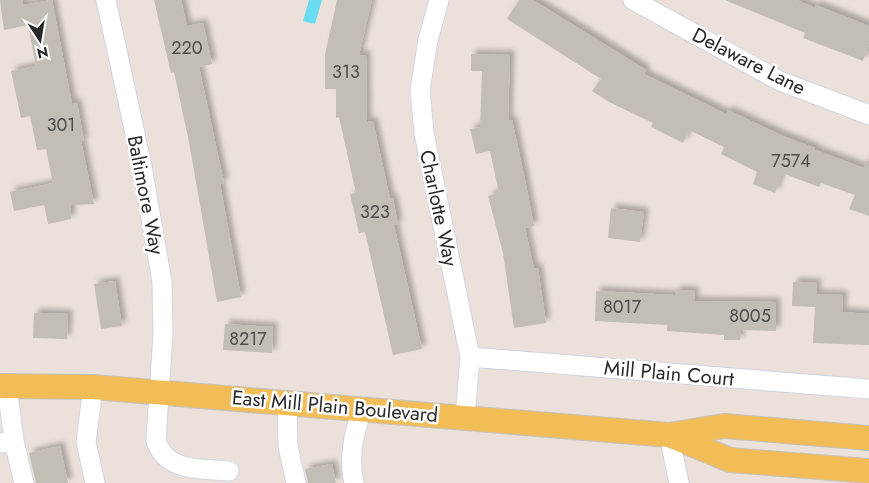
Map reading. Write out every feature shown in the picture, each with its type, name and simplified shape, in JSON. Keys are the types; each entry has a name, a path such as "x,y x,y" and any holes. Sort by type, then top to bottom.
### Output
{"main road":[{"name":"East Mill Plain Boulevard","path":"4,386 93,387 669,435 724,426 869,438"},
{"name":"East Mill Plain Boulevard","path":"669,435 730,460 869,471"}],"street":[{"name":"Baltimore Way","path":"106,0 142,166 162,282 163,334 156,441 165,457 180,466 229,470"},
{"name":"Charlotte Way","path":"439,0 428,40 420,90 424,133 470,357 465,417"},
{"name":"Delaware Lane","path":"633,0 780,81 869,115"},
{"name":"Mill Plain Court","path":"470,357 869,390"},
{"path":"4,386 7,442 24,483"},
{"path":"93,387 86,442 95,483"},
{"path":"286,402 288,446 296,483"},
{"path":"354,483 351,470 353,439 362,408"},
{"path":"669,435 679,483"}],"water":[{"path":"309,0 322,0 315,24 303,21"}],"building":[{"path":"0,0 22,0 23,5 52,0 72,104 77,103 84,141 81,141 94,204 71,205 71,219 48,224 44,205 14,211 10,192 53,183 46,149 37,150 30,116 21,118 11,71 36,66 28,25 4,30"},
{"path":"154,0 181,0 187,26 203,23 212,64 199,67 224,183 220,184 241,297 217,302 189,142 174,72 171,73"},
{"path":"337,0 372,0 359,55 366,55 367,122 373,121 390,199 393,198 398,225 394,225 422,349 393,355 365,232 359,233 350,194 356,193 339,117 336,118 336,89 325,89 325,55"},
{"path":"519,0 533,0 646,70 644,74 726,114 728,110 783,136 815,148 815,150 864,168 867,161 869,161 869,216 849,209 855,195 821,183 819,187 782,173 775,193 753,184 757,172 721,154 724,147 689,130 683,143 651,127 653,123 609,102 592,91 601,79 507,19"},
{"path":"725,0 797,0 815,8 816,5 869,26 869,44 863,61 803,38 805,33"},
{"path":"471,54 510,55 508,121 512,120 534,226 525,228 534,269 538,268 546,323 514,328 503,253 488,196 499,193 490,151 476,154 470,129 480,127 482,71 471,71"},
{"path":"611,208 644,212 640,242 608,238"},
{"path":"115,281 122,326 101,329 94,284"},
{"path":"793,282 817,283 816,294 843,295 842,312 869,314 869,345 813,343 815,307 792,306"},
{"path":"676,290 695,291 694,301 776,302 776,331 741,330 740,340 724,340 724,335 667,331 667,325 595,321 596,291 675,295"},
{"path":"34,313 68,314 67,339 33,338"},
{"path":"225,324 273,327 272,353 223,350"},
{"path":"60,446 68,483 36,483 29,453"},
{"path":"332,464 336,483 308,483 305,469"}]}
